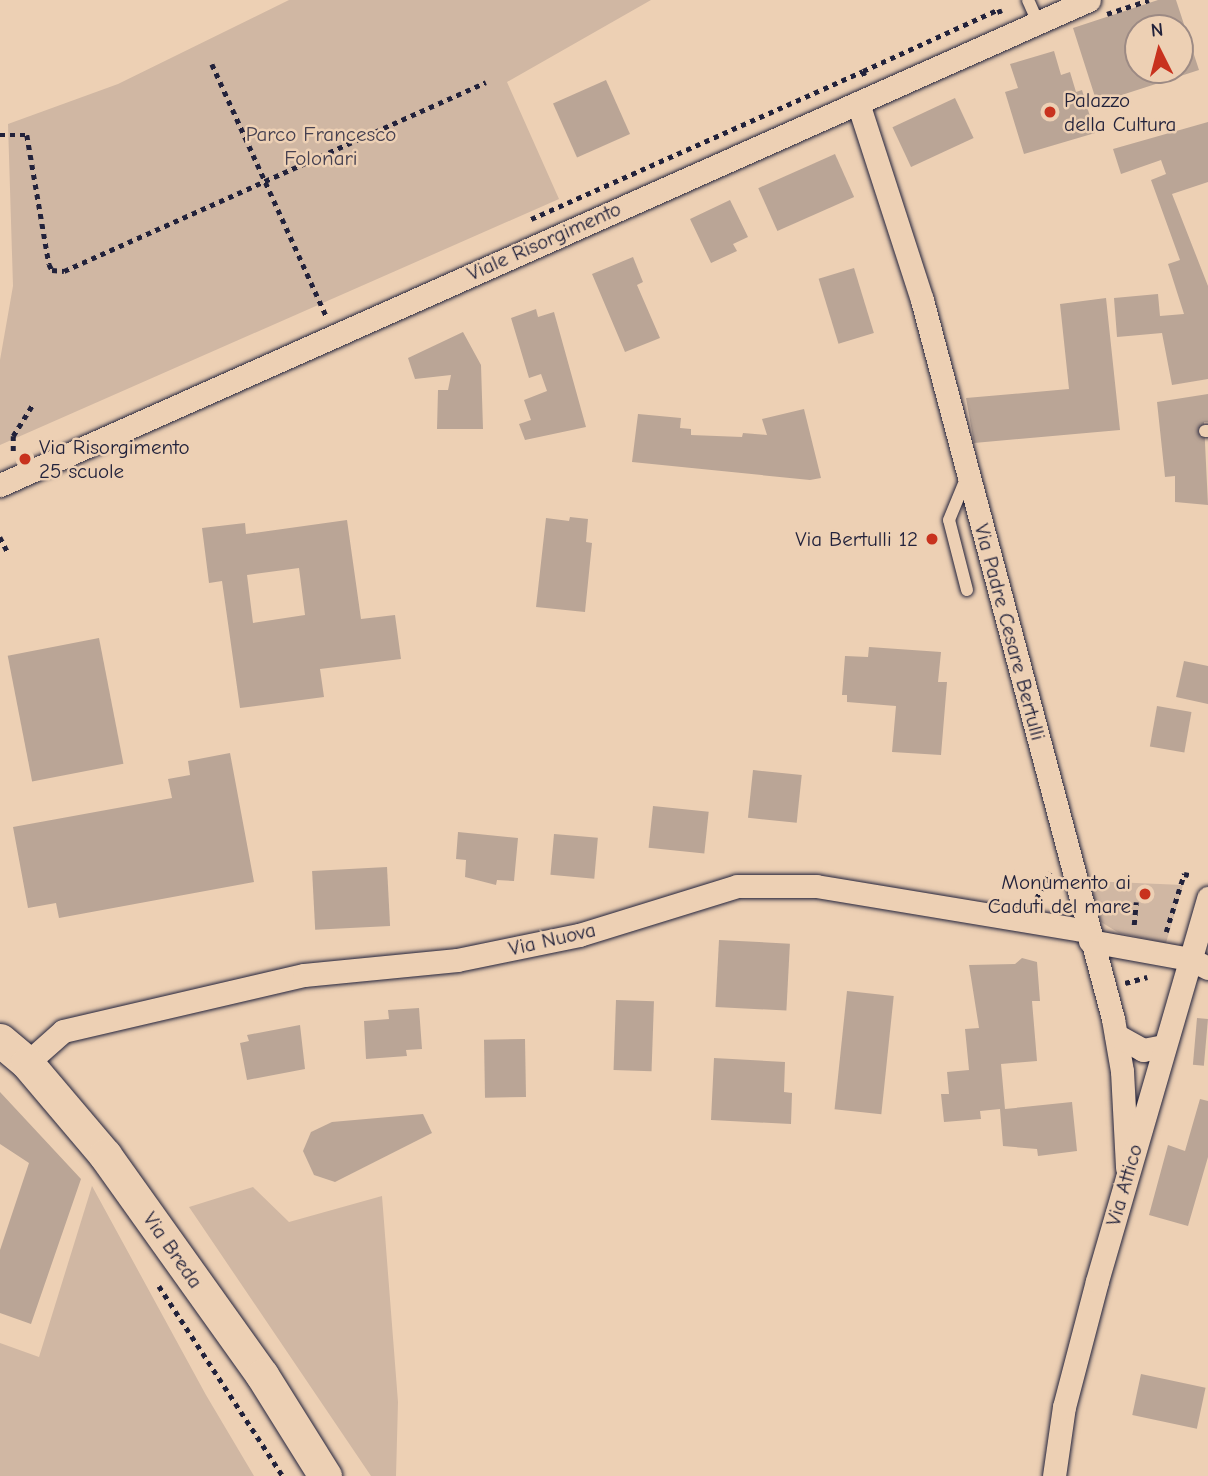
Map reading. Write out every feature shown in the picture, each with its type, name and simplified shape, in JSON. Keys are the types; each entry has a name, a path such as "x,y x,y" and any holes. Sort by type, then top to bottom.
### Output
{"street":[{"name":"Viale Risorgimento","path":"0,485 1089,0"},
{"name":"Via Padre Cesare Bertulli","path":"858,103 922,300 1116,1035 1127,1168"},
{"name":"Via Nuova","path":"27,1063 63,1031 304,975 457,960 566,937 737,886 816,886 1088,936 1199,964"},
{"name":"Via Attico","path":"1055,1474 1064,1407 1127,1168 1164,1046 1199,964 1208,898"},
{"path":"1116,1035 1143,1050 1164,1046"},
{"name":"Via Breda","path":"0,1040 27,1063 105,1155 262,1375 325,1476"}],"lane":[{"path":"1028,0 1038,22"},
{"path":"967,590 949,520 969,473"}],"path":[{"path":"863,71 994,11"},
{"path":"212,64 321,308"},
{"path":"0,135 27,135 49,264 58,272 486,82"},
{"path":"13,451 13,436 34,403"},
{"path":"0,537 7,551"},
{"path":"1035,903 1051,864"},
{"path":"1163,941 1184,874 1189,875"},
{"path":"1114,986 1154,973"},
{"path":"154,1279 283,1476"}],"green space":[{"name":"Parco Francesco Folonari","path":"289,0 651,0 507,82 559,199 0,445 0,360 13,286 8,124 118,84"},
{"path":"1089,881 1183,885 1166,943 1119,933 1101,922"},
{"path":"92,1186 206,1395 254,1476 0,1476 0,1343 39,1357"},
{"path":"253,1187 289,1222 382,1196 398,1402 396,1476 371,1476 189,1207"}],"building":[{"path":"1158,0 1176,0 1181,14 1124,14 1124,84 1156,84 1097,103 1073,28"},
{"name":"Palazzo della Cultura","path":"1054,51 1061,75 1070,72 1076,92 1082,90 1095,133 1024,154 1005,92 1018,88 1010,64"},
{"path":"1194,55 1199,70 1194,72"},
{"path":"606,80 630,134 577,157 553,104"},
{"path":"955,98 974,138 911,167 892,127"},
{"path":"1208,122 1208,182 1172,194 1208,286 1208,379 1172,385 1162,333 1117,337 1114,298 1158,294 1160,316 1184,314 1168,264 1180,260 1151,180 1166,174 1161,160 1121,174 1113,149"},
{"path":"835,154 854,197 777,231 758,188"},
{"path":"730,200 748,237 733,244 737,251 711,263 690,219"},
{"path":"633,257 643,282 637,285 660,338 625,352 592,274"},
{"path":"854,268 874,333 838,344 819,279"},
{"path":"1106,298 1120,430 974,443 966,398 1069,389 1060,304"},
{"path":"536,309 538,317 554,312 586,427 525,440 519,424 531,420 524,400 547,391 541,374 529,378 511,318"},
{"path":"463,332 481,365 483,429 437,429 438,390 448,390 451,375 415,379 408,358"},
{"path":"1208,394 1208,422 1204,422 1208,505 1175,502 1175,476 1165,477 1157,402"},
{"path":"804,409 821,478 810,480 632,462 638,414 681,418 680,428 691,429 691,435 742,437 743,433 767,435 762,419"},
{"path":"570,517 588,519 586,542 592,543 585,612 536,607 546,518 569,521"},
{"path":"347,520 361,619 395,615 401,659 320,669 324,697 240,708 222,581 209,583 202,528 245,523 246,534","holes":["299,568 305,615 253,623 247,575"]},
{"path":"99,638 123,764 32,781 8,656"},
{"path":"869,647 941,652 938,682 947,682 941,755 892,752 896,706 847,702 847,695 842,695 845,656 868,657"},
{"path":"1184,661 1208,666 1208,704 1176,697"},
{"path":"1157,706 1191,712 1184,752 1150,746"},
{"path":"230,753 254,882 59,918 56,903 28,908 13,827 172,798 168,779 190,775 188,761"},
{"path":"753,770 802,775 797,823 748,818"},
{"path":"653,806 709,812 704,854 649,848"},
{"path":"458,832 518,838 514,881 497,880 496,885 465,877 466,860 456,859"},
{"path":"554,834 598,838 594,879 550,875"},
{"path":"387,867 390,926 315,930 312,871"},
{"path":"719,940 790,944 786,1011 715,1007"},
{"path":"1022,958 1037,962 1040,1001 1032,1001 1037,1061 1001,1064 1005,1109 1072,1102 1077,1151 1038,1156 1037,1149 1003,1146 1000,1109 980,1111 981,1119 944,1122 941,1094 949,1094 947,1072 969,1070 965,1029 979,1028 969,965 1015,964"},
{"path":"847,991 894,996 881,1114 835,1109"},
{"path":"616,1000 654,1001 652,1071 614,1070"},
{"path":"419,1008 422,1049 406,1050 407,1056 366,1059 364,1021 389,1019 388,1010"},
{"path":"1197,1018 1208,1019 1204,1066 1193,1065"},
{"path":"300,1025 305,1069 247,1080 240,1043 249,1041 247,1035"},
{"path":"525,1039 526,1097 485,1098 484,1040"},
{"path":"714,1058 785,1062 784,1092 792,1093 791,1124 711,1120"},
{"path":"0,1092 81,1179 31,1324 0,1313 0,1250 29,1163 0,1144"},
{"path":"1200,1099 1208,1101 1208,1157 1188,1226 1149,1215 1168,1145 1185,1151"},
{"path":"423,1114 432,1133 335,1182 314,1175 303,1151 311,1132 332,1122"},
{"path":"1141,1374 1206,1388 1197,1429 1132,1415"}],"place":[{"name":"Palazzo della Cultura","path":"1050,112"},
{"name":"Via Risorgimento 25 scuole","path":"25,459"},
{"name":"Via Bertulli 12","path":"932,539"},
{"name":"Monumento ai Caduti del mare","path":"1145,894"}]}
